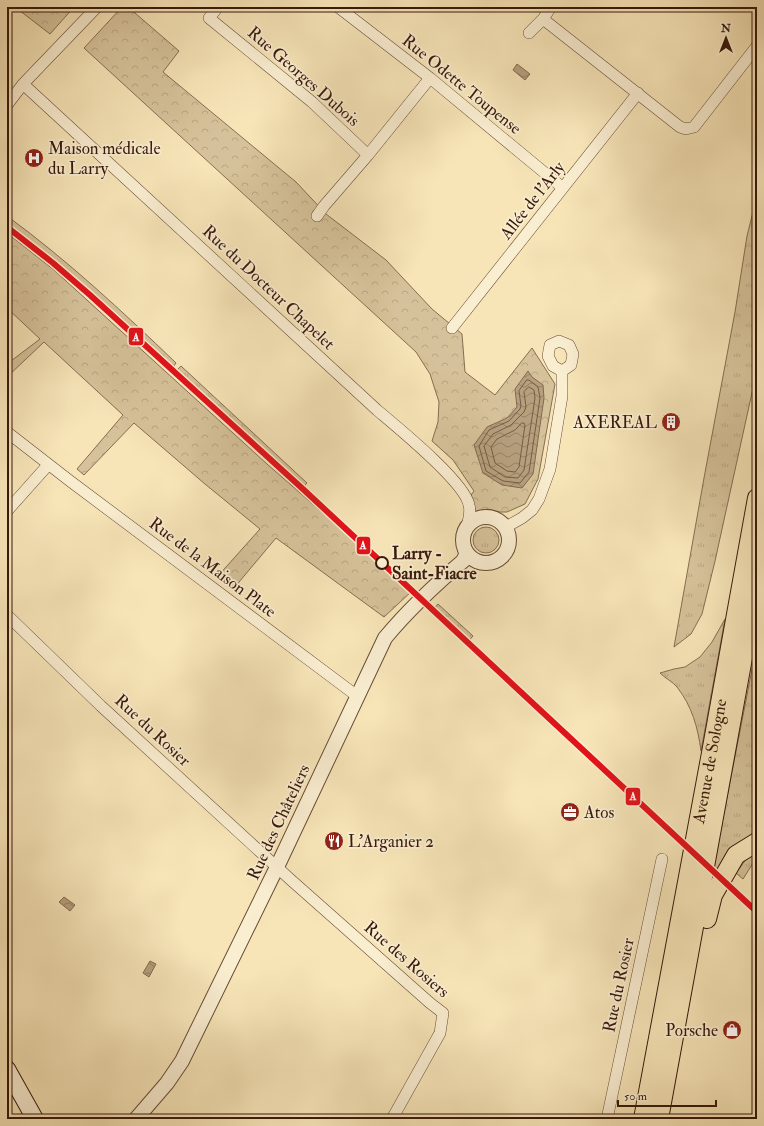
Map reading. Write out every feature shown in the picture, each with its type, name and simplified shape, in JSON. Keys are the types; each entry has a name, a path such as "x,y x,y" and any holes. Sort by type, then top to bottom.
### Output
{"main road":[{"name":"Avenue de Sologne","path":"643,1119 757,498"},
{"name":"Avenue de Sologne","path":"661,1119 757,581"},
{"path":"632,1119 711,753"},
{"path":"661,1119 713,895 736,855 757,842"},
{"path":"7,1068 35,1119"}],"street":[{"path":"7,105 23,84 97,7"},
{"name":"Rue Georges Dubois","path":"218,7 209,18 312,102 368,155"},
{"name":"Rue Odette Toupense","path":"338,7 430,78 563,188"},
{"path":"530,33 543,19 551,7"},
{"path":"543,19 680,127 686,129 694,127 757,46"},
{"path":"317,216 430,78"},
{"name":"Rue du Docteur Chapelet","path":"23,84 371,405 442,468 466,494 470,514 467,526"},
{"name":"Allée de l'Arly","path":"452,328 638,93"},
{"path":"506,527 522,518 532,510 539,499 550,469 562,396 562,371"},
{"path":"7,432 48,465 7,511"},
{"name":"Rue de la Maison Plate","path":"48,465 357,696"},
{"path":"486,516 500,521 506,527 509,546 502,557 486,563 479,562 467,553 462,540 467,526 472,521 479,517 486,516"},
{"name":"Rue des Châteliers","path":"136,1119 167,1083 182,1062 277,867 385,638 425,595 463,561 467,553"},
{"name":"Rue du Rosier","path":"7,615 102,706 277,867"},
{"name":"Rue du Rosier","path":"607,1119 662,859"},
{"name":"Rue des Rosiers","path":"277,867 443,1013 440,1033 392,1119"}],"green space":[{"path":"15,7 74,7 50,34"},
{"path":"122,7 128,7 179,51 163,72 296,182 326,214 386,260 432,309 462,334 465,372 495,395 532,348 555,384 538,479 525,504 507,512 488,509 476,512 471,495 474,491 453,460 432,441 438,422 439,402 430,374 416,352 84,48"},
{"path":"757,196 757,370 702,614 691,634 674,647 735,312 747,236"},
{"path":"7,216 73,268 115,305 176,363 170,371 90,299 7,231"},
{"path":"7,233 54,270 267,464 412,591 384,617 276,538 234,588 218,576 260,529 134,423 84,475 77,469 123,415 44,342 7,377 7,364 40,339 7,308"},
{"path":"181,366 307,483 299,491 173,374"},
{"path":"486,527 495,531 499,540 495,549 486,553 477,549 473,540 477,531"},
{"path":"438,604 473,636 466,644 431,612"},
{"path":"725,619 701,751 696,726 687,702 675,685 660,673 685,667 700,657 712,642"},
{"path":"757,644 757,834 748,837 730,851 710,884"},
{"path":"757,851 757,867 753,863 743,879 736,873 750,854"}],"water":[{"path":"517,64 530,74 525,80 513,70"},
{"path":"528,371 532,377 543,385 544,398 533,474 522,488 502,485 483,473 474,445 487,427 507,418 517,407 515,389"},
{"path":"64,897 75,905 70,911 59,902"},
{"path":"150,961 156,964 149,977 143,973"}],"transit line":[{"name":"A","path":"7,227 53,263 90,295 304,490 757,912"}],"place":[{"name":"Maison médicale du Larry","path":"34,158"},
{"name":"AXEREAL","path":"671,422"},
{"name":"Larry - Saint-Fiacre","path":"382,563"},
{"name":"Atos","path":"570,812"},
{"name":"L'Arganier 2","path":"334,841"},
{"name":"Porsche","path":"732,1030"}]}
